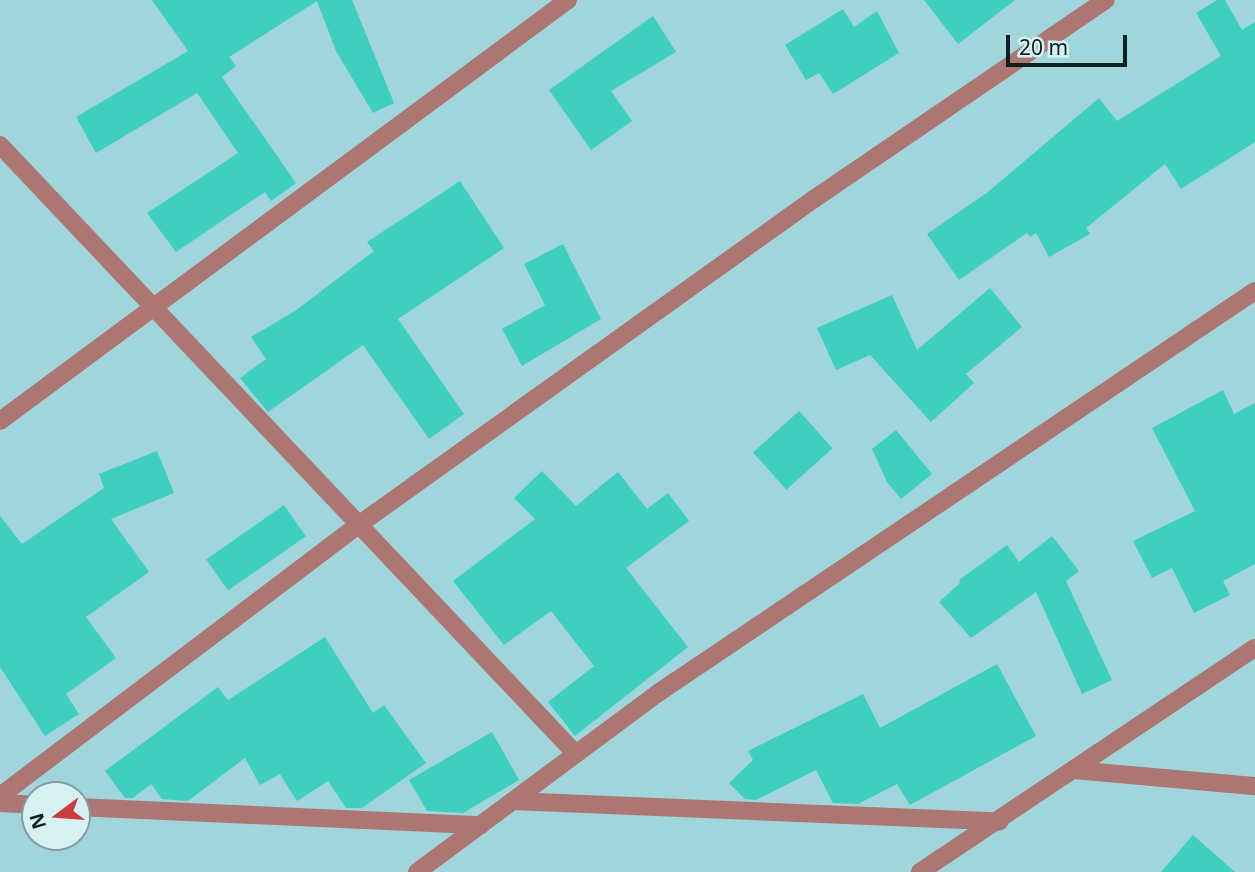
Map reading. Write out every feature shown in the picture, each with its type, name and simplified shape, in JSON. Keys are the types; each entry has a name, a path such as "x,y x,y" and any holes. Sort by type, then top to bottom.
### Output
{"street":[{"path":"0,421 153,304 568,0"},
{"path":"0,796 357,526 814,199 1106,0"},
{"path":"0,145 153,304 357,526 576,754"},
{"path":"417,872 659,693 1255,292"},
{"path":"920,872 1255,648"},
{"path":"1074,770 1255,786"},
{"path":"513,801 1000,821"},
{"path":"0,803 21,804"},
{"path":"91,808 481,825"}],"building":[{"path":"152,0 352,0 394,103 373,113 336,51 317,1 229,57 236,66 222,77 296,183 271,201 265,192 176,252 147,213 238,153 197,93 96,153 76,117 188,51"},
{"path":"924,0 1015,0 958,44"},
{"path":"1217,0 1225,0 1242,30 1255,22 1255,142 1181,189 1165,164 1086,228 1090,234 1049,257 1036,233 1030,237 1027,233 959,280 927,234 988,192 1099,98 1117,121 1221,56 1196,13"},
{"path":"843,9 854,27 877,11 899,53 833,94 819,73 806,80 785,45"},
{"path":"653,16 676,52 611,91 632,121 591,150 549,90"},
{"path":"460,181 504,248 398,319 464,414 429,439 363,345 268,412 240,378 266,359 251,337 295,311 374,251 367,242"},
{"path":"563,244 601,319 522,366 502,329 545,305 524,264"},
{"path":"990,288 1022,327 966,374 974,383 931,422 870,355 836,370 817,328 892,295 917,350"},
{"path":"1223,390 1234,414 1255,403 1255,564 1223,581 1230,595 1194,613 1172,568 1152,578 1133,541 1195,511 1152,428"},
{"path":"799,411 832,448 786,490 753,452"},
{"path":"896,430 932,474 901,499 887,482 872,449"},
{"path":"157,451 174,493 111,519 149,572 86,617 116,658 66,694 79,714 45,736 0,667 0,516 22,544 104,488 99,474"},
{"path":"542,471 576,506 618,472 647,509 668,493 689,521 626,568 688,647 575,736 548,702 594,666 551,611 504,645 453,581 535,519 514,498"},
{"path":"284,505 306,536 228,591 206,559"},
{"path":"1052,536 1079,571 1066,581 1112,680 1082,694 1036,592 971,638 939,602 960,583 959,580 1007,545 1019,562"},
{"path":"325,637 373,713 384,705 426,763 362,808 346,808 328,781 297,801 280,774 260,785 245,758 188,801 162,799 151,784 133,798 125,798 105,771 218,687 228,700"},
{"path":"997,664 1036,736 910,805 897,784 858,804 833,803 816,770 756,800 745,799 729,783 753,760 748,751 863,694 880,728"},
{"path":"492,732 519,780 463,813 427,811 409,780"},
{"path":"1193,835 1235,872 1161,872"}]}
